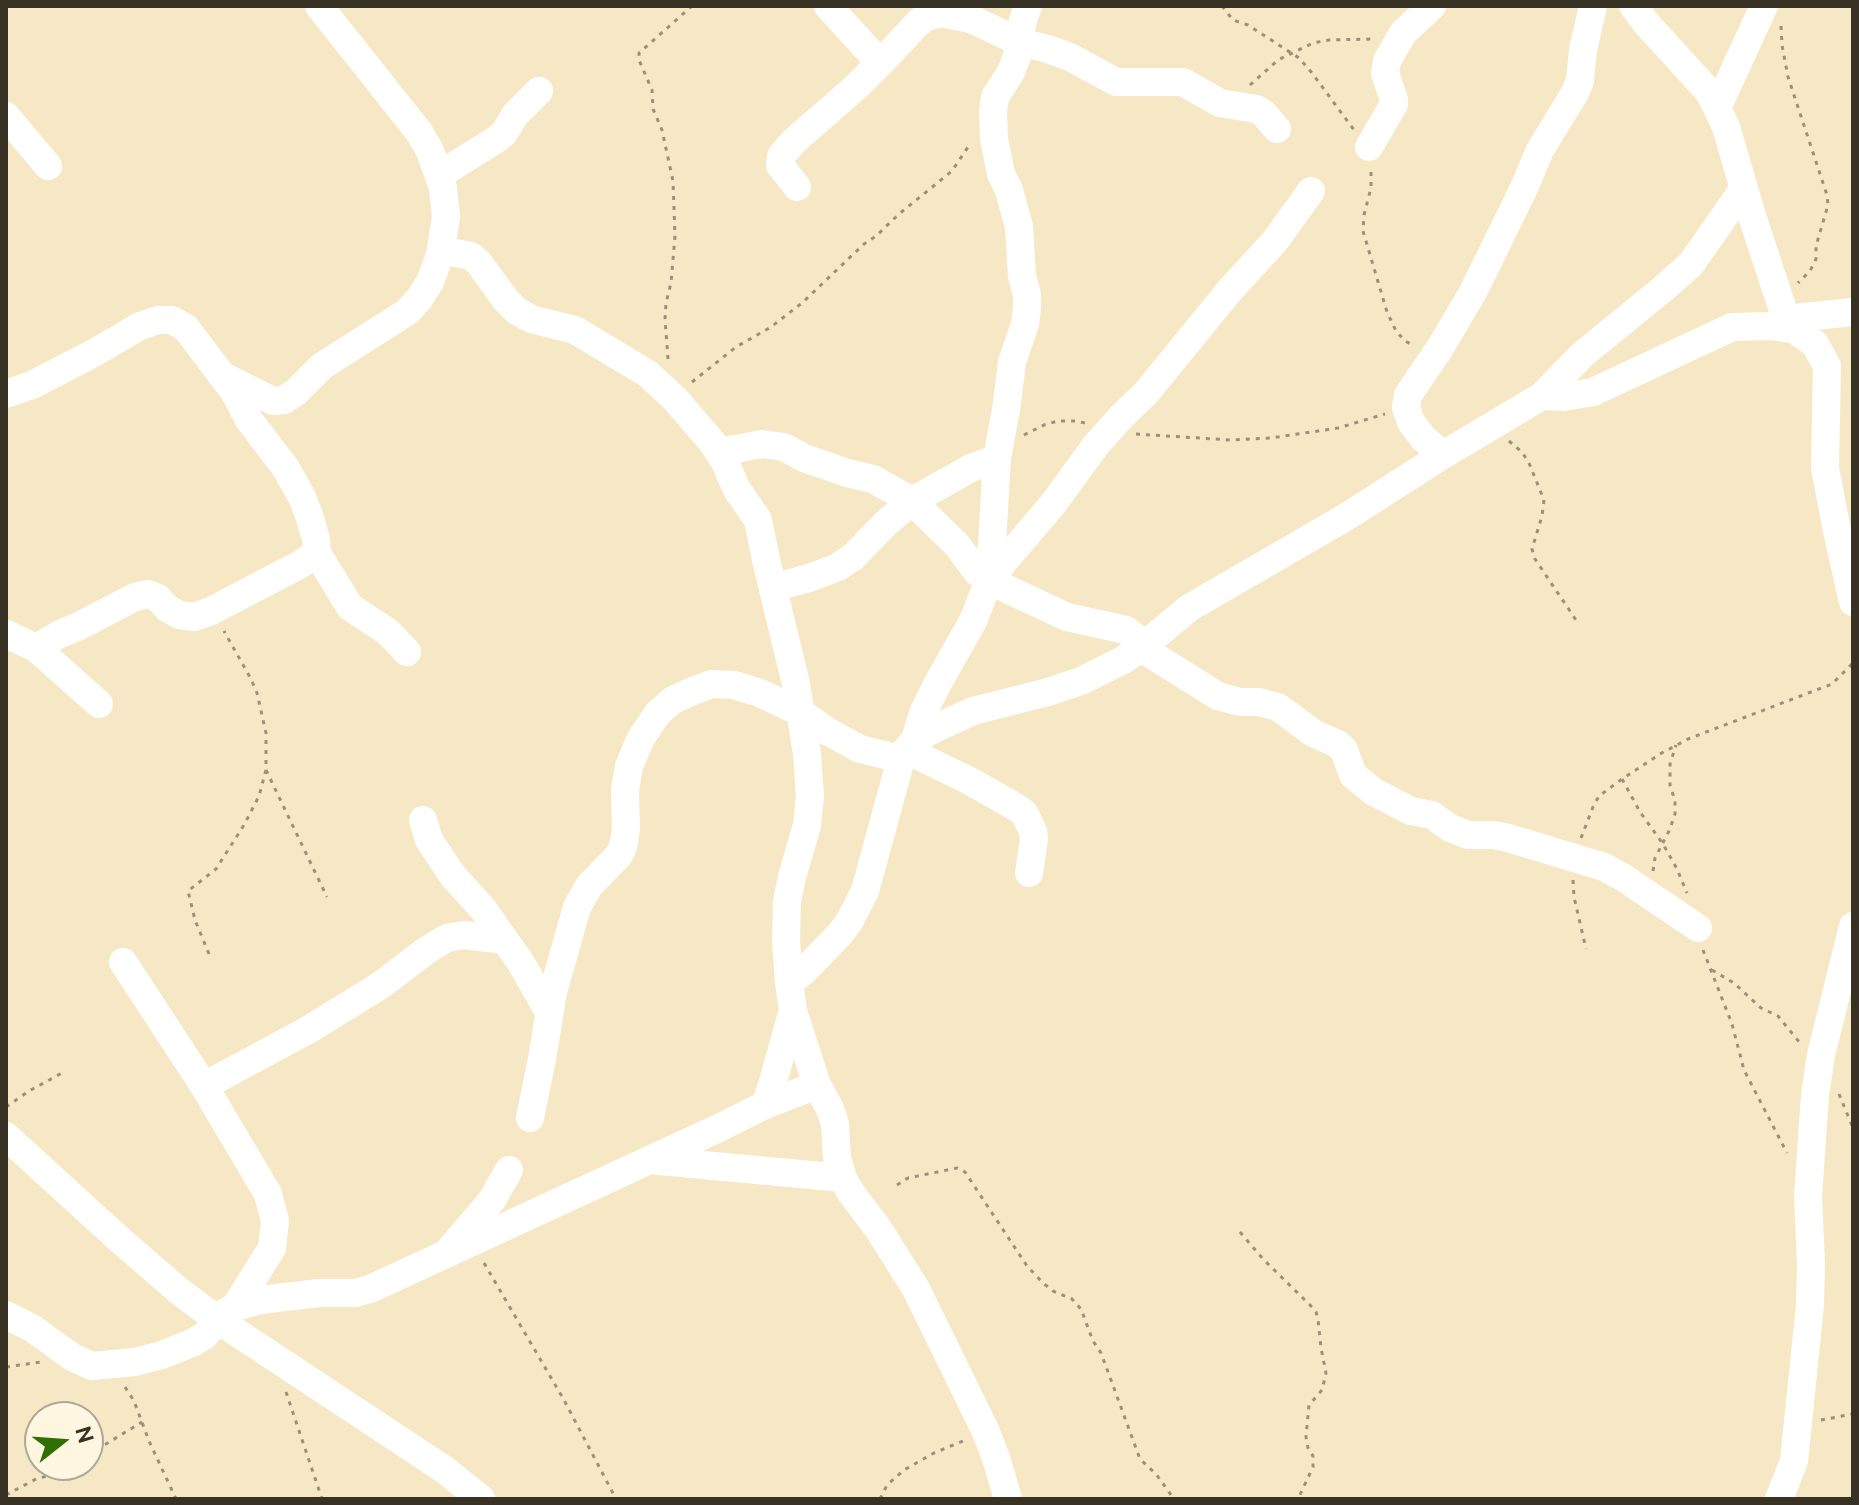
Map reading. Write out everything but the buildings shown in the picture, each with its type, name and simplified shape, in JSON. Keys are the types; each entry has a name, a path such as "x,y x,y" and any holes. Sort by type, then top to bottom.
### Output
{"street":[{"path":"220,374 273,401 284,400 322,366 407,312 430,282 440,255 446,217 443,188 419,132 319,6"},
{"path":"828,6 879,62"},
{"path":"765,1105 781,1055 791,997 804,971 849,922 865,891 907,750 939,681 973,621 990,578 997,458 1012,362 1027,308 1019,227 1009,190 1001,174 994,139 993,112 995,97 1011,72 1028,6"},
{"path":"1369,147 1394,104 1385,73 1387,61 1403,33 1432,6"},
{"path":"1443,455 1423,438 1411,422 1406,407 1408,395 1473,292 1540,150 1575,93 1580,81 1593,6"},
{"path":"1633,6 1708,91 1726,127 1764,255 1787,316 1815,344 1827,366 1825,468 1853,602"},
{"path":"1717,108 1772,10"},
{"path":"797,187 780,165 781,156 856,87 917,24 940,13 971,19 1020,42 1070,57 1116,82 1183,82 1226,105 1256,109 1277,129"},
{"path":"437,170 449,169 497,139 539,91"},
{"path":"6,116 48,166"},
{"path":"907,750 934,729 973,711 1081,681 1123,660 1189,608 1346,517 1542,396 1582,355 1691,264 1744,188"},
{"path":"990,578 1053,504 1096,445 1170,366 1230,290 1275,241 1311,191"},
{"path":"440,255 450,252 471,256 517,311 531,319 561,325 589,337 648,374 675,399 719,452 736,488 758,520 796,684 810,796 807,825 787,901 786,940 791,997 817,1085 835,1124 837,1158 843,1178 916,1289 986,1432 1008,1499"},
{"path":"1542,396 1564,397 1593,392 1732,327 1770,326 1787,316 1853,312"},
{"path":"6,394 32,385 140,326 158,320 172,320 186,328 235,393 261,438 285,467 309,515 317,553 350,607 388,632 407,652"},
{"path":"719,452 762,444 784,447 804,458 873,479 912,501 957,545 977,572 1067,617 1126,630 1136,638 1141,648 1218,696 1278,707 1313,733 1338,744 1344,750 1353,775 1374,792 1411,811 1432,815 1450,828 1468,835 1505,837 1604,867 1698,928"},
{"path":"773,588 838,567 853,557 912,501 971,468 997,458"},
{"path":"36,648 135,597 148,594 179,615 194,617 211,611 317,553"},
{"path":"6,634 36,648 99,704"},
{"path":"530,1118 549,1012 577,907 589,886 623,847 629,766 641,738 658,713 673,700 712,684 734,685 760,693 800,712 860,749 907,750 968,780 1024,813 1034,839 1029,873"},
{"path":"423,820 434,849 505,940 549,1012"},
{"path":"1791,1499 1810,1305 1808,1196 1815,1095 1821,1055 1853,926"},
{"path":"204,1086 381,985 447,938 464,935 505,940"},
{"path":"6,1315 32,1328 72,1357 92,1366 135,1362 162,1355 204,1336 272,1248 275,1221 268,1194 204,1086 123,962"},
{"path":"223,1315 260,1300 319,1293 355,1293 370,1289 765,1105 817,1085"},
{"path":"6,1136 179,1291 223,1315 276,1358 445,1470 481,1499"},
{"path":"648,1160 843,1178"},
{"path":"460,1247 509,1170"},
{"path":"1779,1499 1794,1461"}],"path":[{"path":"667,354 666,303 675,236 673,181 662,130 653,109 652,90 639,53 692,6"},
{"path":"1222,6 1233,20 1248,25 1292,52 1369,147 1371,188 1363,231 1371,261 1396,331 1431,361"},
{"path":"1772,10 1788,77 1824,183 1828,205 1816,246 1816,259 1787,316"},
{"path":"1226,105 1270,66 1313,43 1363,40 1403,33"},
{"path":"675,399 699,375 736,347 787,315 864,244 940,183 952,171 993,112"},
{"path":"997,458 1022,436 1058,421 1076,421 1138,434 1231,440 1271,438 1338,428 1406,407"},
{"path":"1490,426 1515,445 1529,463 1544,500 1532,549 1535,559 1578,623"},
{"path":"209,954 195,920 188,891 216,869 259,796 266,770 266,733 257,693 232,643 211,611"},
{"path":"1586,949 1574,897 1572,866 1599,796 1676,745 1832,684 1853,663"},
{"path":"1654,900 1655,858 1675,814 1670,764 1676,745"},
{"path":"266,770 327,897"},
{"path":"1622,779 1663,844 1687,894"},
{"path":"1698,928 1732,1024 1744,1070 1789,1156"},
{"path":"1710,969 1734,983 1761,1008 1778,1016 1806,1048 1821,1055"},
{"path":"6,1107 62,1073"},
{"path":"1837,1089 1853,1128"},
{"path":"897,1185 908,1178 957,1168 965,1172 1027,1266 1053,1291 1072,1299 1081,1309 1101,1353 1140,1459 1156,1474 1174,1499"},
{"path":"1240,1232 1312,1307 1318,1319 1326,1373 1322,1390 1309,1405 1306,1437 1313,1456 1313,1467 1298,1499"},
{"path":"460,1247 564,1400 616,1499"},
{"path":"276,1358 322,1499"},
{"path":"102,1366 122,1383 134,1401 176,1499"},
{"path":"1798,1426 1853,1414"},
{"path":"104,1445 142,1422"},
{"path":"880,1499 887,1485 919,1460 986,1432"},
{"path":"6,1495 32,1481"}]}
